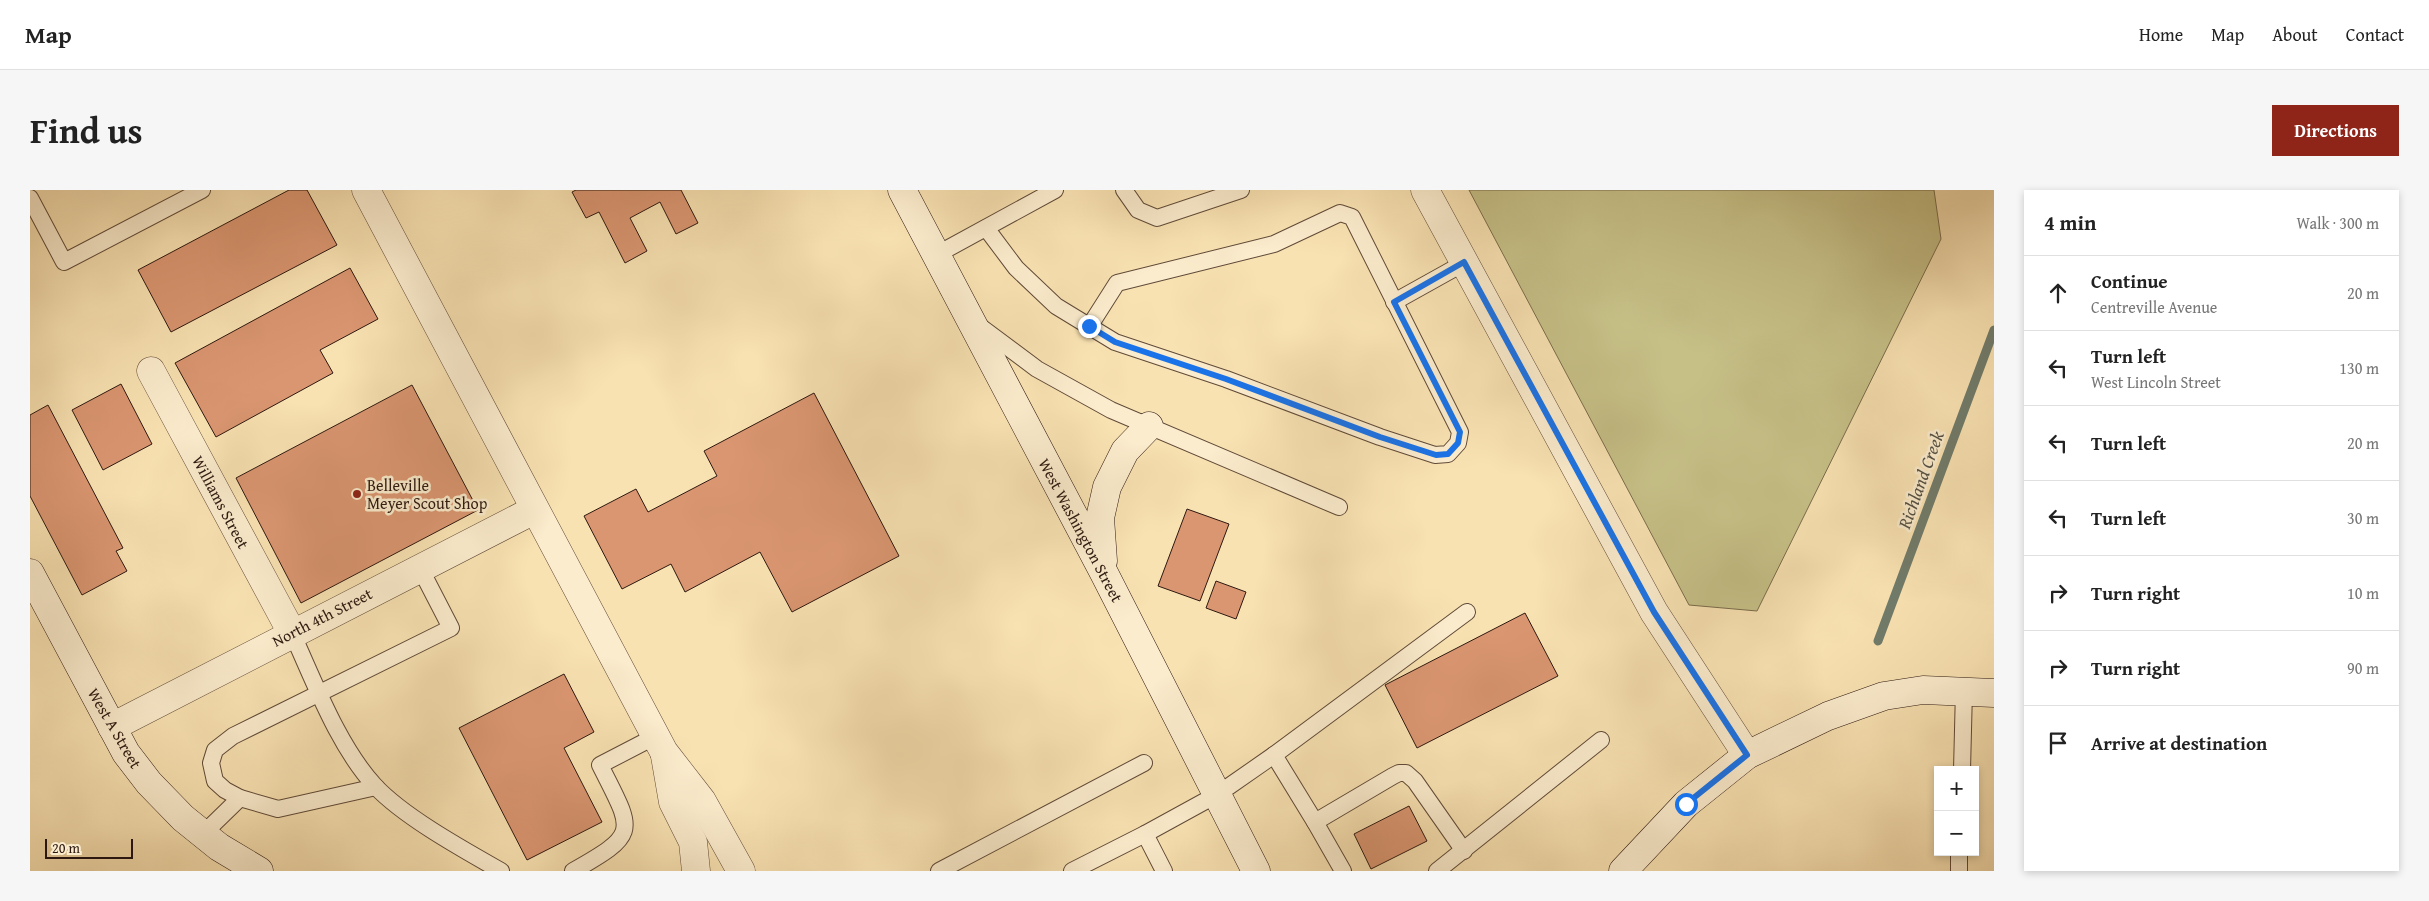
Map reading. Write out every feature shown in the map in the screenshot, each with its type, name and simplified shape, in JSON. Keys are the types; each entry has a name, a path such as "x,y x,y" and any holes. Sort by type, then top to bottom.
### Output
{"street":[{"path":"366,190 534,510 660,744 702,801 741,871"},
{"path":"1425,190 1654,612 1747,755"},
{"name":"West Washington Street","path":"904,191 1104,573 1256,871"},
{"name":"Williams Street","path":"151,371 292,633"},
{"path":"1104,573 1100,518 1107,487 1125,451 1149,426"},
{"name":"North 4th Street","path":"112,727 534,510"},
{"name":"West A Street","path":"30,572 126,753 148,783 183,818 219,847 259,871"},
{"path":"1623,871 1686,804 1747,755 1828,716 1884,696 1923,690 1993,689"},
{"path":"660,744 673,802 693,842 696,871"}],"lane":[{"path":"30,198 64,262 202,190"},
{"path":"936,255 1055,190"},
{"path":"1124,190 1138,210 1157,218 1242,190"},
{"path":"986,228 1016,268 1056,306 1115,342 1226,379 1380,437 1436,455 1448,454 1458,443 1460,432 1352,216 1340,213 1274,244 1117,283 1089,326"},
{"path":"1394,302 1464,262"},
{"path":"970,319 1037,369 1112,410 1339,507"},
{"path":"376,787 278,808 240,798 224,790 215,781 211,763 215,750 233,736 451,628 420,568"},
{"path":"1072,871 1218,794 1274,755 1467,612"},
{"path":"292,633 320,693 359,766 376,787 414,817 501,871"},
{"path":"1962,766 1964,690"},
{"path":"1437,871 1601,740"},
{"path":"572,871 609,851 620,842 625,831 626,816 600,765 660,744"},
{"path":"1274,755 1343,871"},
{"path":"939,871 1144,763"},
{"path":"1315,822 1393,776 1406,773 1415,781 1464,851"},
{"path":"203,834 240,798"},
{"path":"1145,834 1164,871"},
{"path":"1958,871 1959,856"}],"shaded area":[{"path":"1469,190 1934,190 1941,239 1757,611 1689,605"}],"building":[{"path":"289,190 307,190 337,245 171,332 138,270"},
{"path":"576,190 681,190 698,223 676,234 660,202 630,218 647,251 625,263 599,212 586,218 572,192"},
{"path":"350,268 378,319 320,350 333,373 216,437 175,363"},
{"path":"121,384 152,444 103,470 72,410"},
{"name":"Belleville Meyer Scout Shop","path":"412,385 478,510 301,603 236,478"},
{"path":"814,393 899,556 792,612 760,552 685,592 671,564 622,589 584,516 636,489 648,512 717,476 704,451"},
{"path":"48,405 123,548 116,551 127,571 82,595 30,496 30,415"},
{"path":"1187,509 1229,524 1200,601 1158,586"},
{"path":"1216,581 1246,592 1236,619 1206,608"},
{"path":"1525,613 1558,676 1417,748 1385,685"},
{"path":"564,674 594,732 564,748 602,822 527,860 459,728"},
{"path":"1409,806 1427,841 1371,869 1354,834"}],"waterway":[{"name":"Richland Creek","path":"1878,641 1994,330"}],"place":[{"name":"Belleville Meyer Scout Shop","path":"357,494"}],"route":[{"path":"1089,326 1115,342 1226,379 1380,437 1436,455 1448,454 1458,443 1460,432 1394,302 1464,262 1654,612 1747,755 1686,804"}]}
